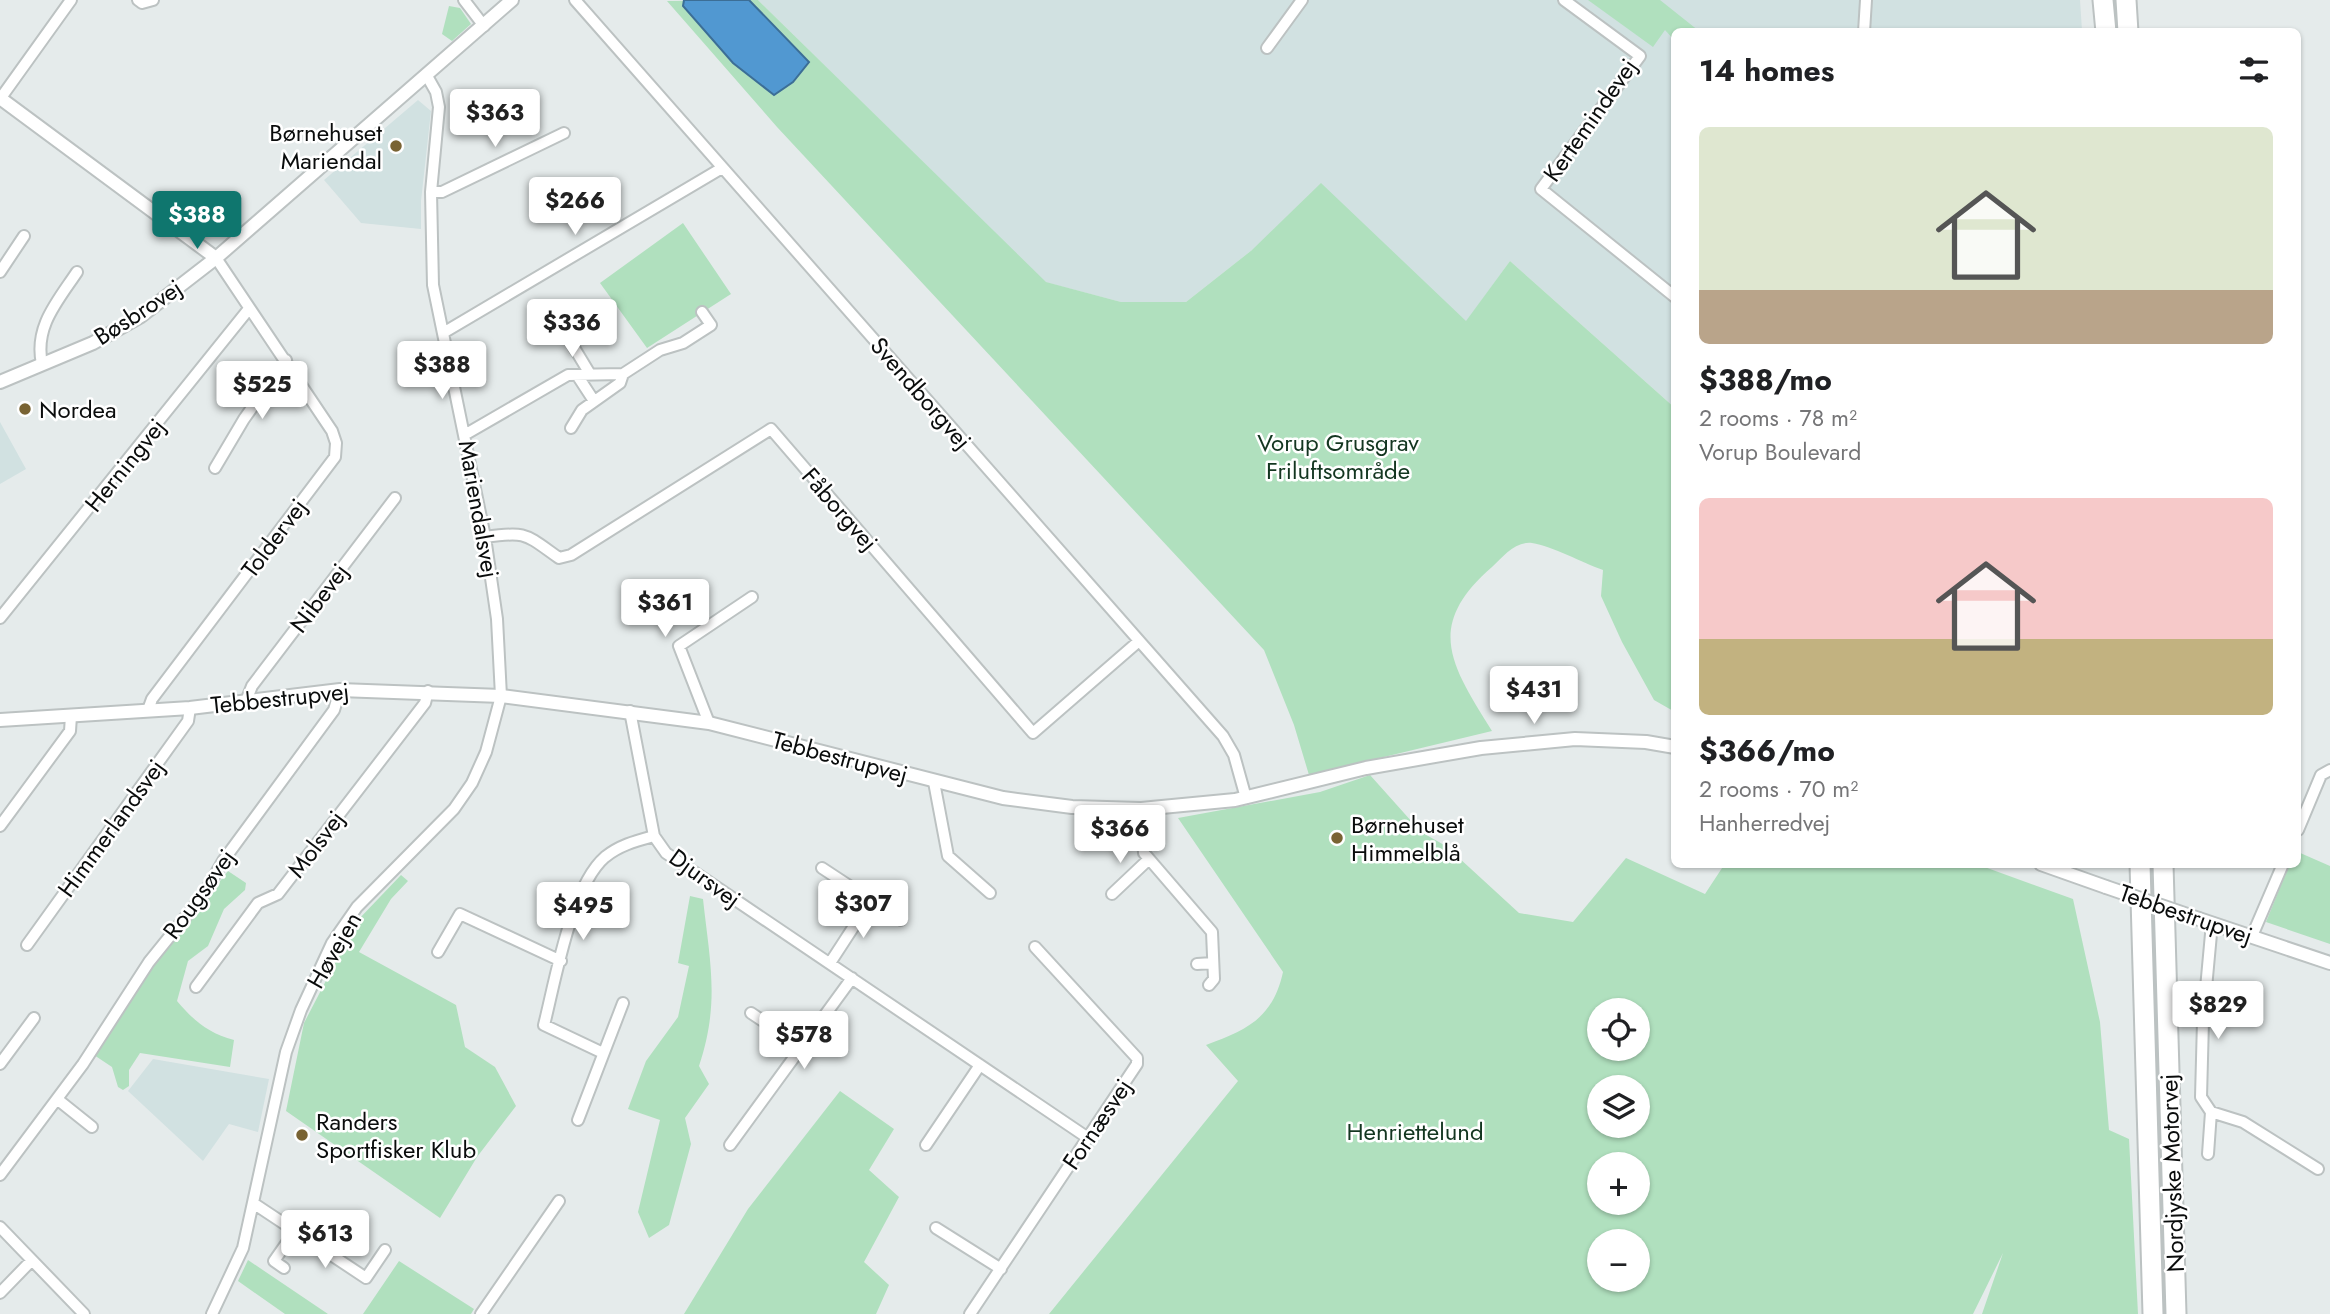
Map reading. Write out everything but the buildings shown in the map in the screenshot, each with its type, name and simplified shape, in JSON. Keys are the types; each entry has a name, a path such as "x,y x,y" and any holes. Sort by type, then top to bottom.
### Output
{"highway":[{"path":"2103,0 2106,28"},
{"path":"2126,0 2128,28"},
{"name":"Nordjyske Motorvej","path":"2140,868 2152,1314"},
{"name":"Nordjyske Motorvej","path":"2163,868 2176,1314"}],"street":[{"path":"71,0 0,99 216,258"},
{"path":"138,0 142,3 153,0"},
{"path":"464,0 484,26"},
{"name":"Bøsbrovej","path":"0,382 93,343 141,316 216,258 512,0"},
{"name":"Svendborgvej","path":"575,0 1223,736 1234,755 1246,798"},
{"path":"1267,48 1302,0"},
{"name":"Kertemindevej","path":"1564,0 1640,56 1541,189 1671,294"},
{"path":"1864,28 1866,0"},
{"name":"Mariendalsvej","path":"427,76 436,92 439,107 431,192 433,285 466,434 485,537 497,619 501,696"},
{"path":"431,192 442,192 565,133"},
{"path":"443,333 722,168"},
{"path":"0,272 24,236"},
{"name":"Toldervej","path":"148,710 152,699 335,457 336,443 332,431 286,360 248,310 216,258"},
{"path":"42,364 39,349 44,321 77,272"},
{"name":"Herningvej","path":"0,618 248,310"},
{"path":"466,434 568,375 623,374 660,350 683,342 711,325 702,312"},
{"path":"567,336 590,374"},
{"path":"215,468 244,419 286,360"},
{"path":"577,374 594,401"},
{"path":"570,428 582,411 620,383 623,374"},
{"name":"Fåborgvej","path":"485,537 514,533 531,536 559,558 571,555 771,429 1033,733 1139,641"},
{"name":"Nibevej","path":"246,701 252,686 395,498"},
{"path":"709,723 679,646 752,597"},
{"name":"Tebbestrupvej","path":"0,720 190,708 340,690 428,691 501,696 709,723 934,782 1027,802 1141,809 1246,798 1366,768 1482,748 1574,739 1646,741 1671,746"},
{"name":"Rougsøvej","path":"0,1175 57,1099 149,962 204,894 223,861 334,710 340,690"},
{"name":"Molsvej","path":"196,988 258,903 278,894 425,703 428,691"},
{"name":"Høvejen","path":"212,1314 243,1248 286,1052 301,1010 332,943 357,907 454,809 472,782 486,752 501,696"},
{"name":"Himmerlandsvej","path":"27,945 188,721 190,708"},
{"name":"Djursvej","path":"630,711 654,836 675,860 1088,1138"},
{"path":"0,825 70,731 71,716"},
{"path":"2301,823 2321,775 2330,770"},
{"path":"934,782 948,856 990,893"},
{"path":"1141,809 1144,853 1212,932 1214,979 1209,985"},
{"path":"603,1053 544,1025 580,894 591,873 604,858 624,844 654,836"},
{"path":"1112,894 1149,859"},
{"path":"822,868 901,920"},
{"name":"Tebbestrupvej","path":"2052,868 2330,963"},
{"path":"2252,936 2281,868"},
{"path":"830,963 871,900"},
{"path":"438,952 460,914 561,961"},
{"path":"2208,1153 2211,1112 2201,1097 2203,1021 2212,923"},
{"name":"Fornæsvej","path":"970,1314 1137,1064 1137,1058 1034,947"},
{"path":"1196,964 1213,963"},
{"path":"730,1145 852,978"},
{"path":"578,1120 623,1003"},
{"path":"751,1013 802,1047"},
{"path":"0,1064 34,1018"},
{"path":"926,1145 981,1065"},
{"path":"57,1099 92,1127"},
{"path":"2211,1112 2243,1122 2318,1169"},
{"path":"481,1314 559,1202"},
{"path":"253,1203 366,1278 385,1250"},
{"path":"0,1227 84,1314"},
{"path":"936,1228 1001,1269"},
{"path":"284,1268 274,1261 295,1231"},
{"path":"0,1293 32,1260"}],"shaded area":[{"path":"758,0 2080,0 2082,28 1671,28 1671,404 1510,261 1466,322 1252,250 1186,302 1121,302 1045,282"},
{"name":"Børnehuset Mariendal","path":"418,100 431,111 421,201 421,229 361,223 324,180"},
{"path":"0,422 26,469 0,484"},
{"path":"153,1059 269,1079 258,1132 229,1124 203,1161 128,1091"}],"green space":[{"name":"Vorup Grusgrav Friluftsområde","path":"758,0 1046,282 1121,302 1186,302 1252,250 1321,183 1466,321 1510,261 1671,404 1671,710 1654,700 1622,642 1601,596 1603,570 1549,548 1532,543 1520,544 1510,550 1471,588 1458,608 1451,627 1451,646 1456,666 1492,731 1309,775 1294,725 1264,650 777,127 667,1"},
{"path":"1588,0 1660,0 1695,28 1671,28 1671,37 1665,30 1653,47"},
{"path":"449,6 460,8 471,24 452,41 442,34"},
{"path":"683,223 731,294 647,348 600,283"},
{"name":"Henriettelund","path":"1370,775 1421,832 1446,846 1519,913 1573,922 1626,858 1705,894 1722,868 1987,868 2073,899 2100,1022 2109,1130 2129,1139 2138,1314 1982,1314 2003,1253 1973,1314 1049,1314 1238,1081 1206,1045 1234,1034 1256,1020 1273,1001 1283,972 1178,818 1320,792"},
{"path":"2301,853 2330,866 2330,944 2266,922 2288,868 2301,868"},
{"path":"228,871 246,883 245,890 224,909 208,946 188,961 177,1001 202,1025 234,1040 230,1067 140,1053 129,1070 129,1086 123,1090 118,1087 112,1067 94,1055 157,961"},
{"path":"401,875 408,881 391,899 359,952 456,1005 465,1047 495,1067 516,1106 477,1157 440,1218 286,1111 304,1023 357,921"},
{"path":"690,896 703,899 710,963 712,983 709,1022 699,1066 709,1084 685,1118 691,1144 669,1225 649,1238 638,1212 660,1120 628,1109 646,1061 678,1017 689,966 678,963"},
{"path":"840,1091 894,1129 869,1170 899,1197 864,1262 889,1285 876,1314 684,1314 748,1209"},
{"path":"248,1260 328,1314 285,1314 238,1281"},
{"path":"399,1261 474,1309 471,1314 363,1314"}],"water":[{"path":"684,0 749,0 809,62 793,82 774,95 733,63 683,6"}],"place":[{"name":"Børnehuset Mariendal","path":"396,146"},
{"name":"Nordea","path":"25,409"},
{"name":"Børnehuset Himmelblå","path":"1337,838"},
{"name":"Randers Sportfisker Klub","path":"302,1135"}]}
